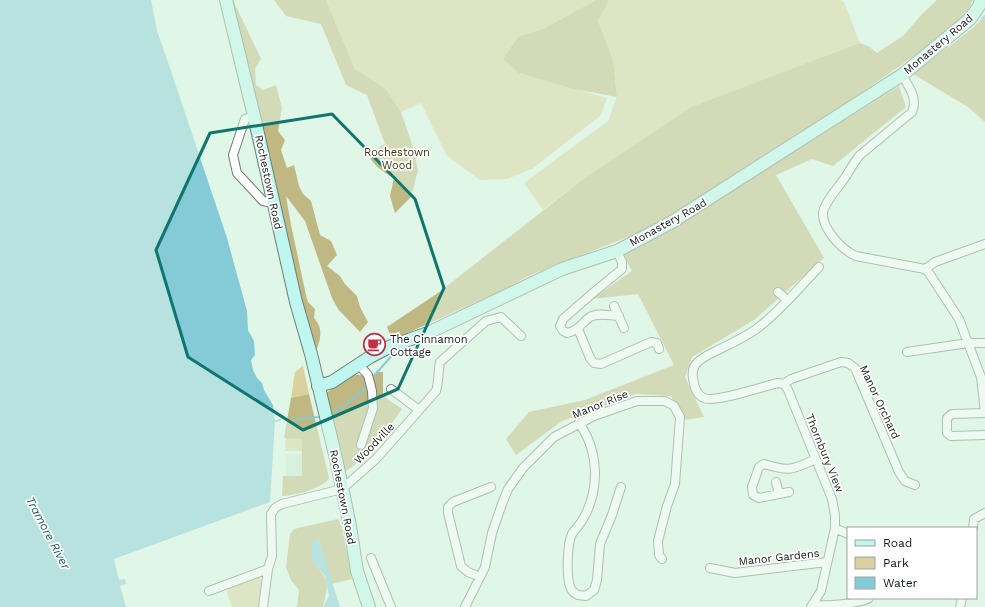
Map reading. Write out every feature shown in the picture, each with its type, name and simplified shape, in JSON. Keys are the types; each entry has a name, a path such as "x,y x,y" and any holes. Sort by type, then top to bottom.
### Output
{"street":[{"name":"Rochestown Road","path":"226,0 296,302 314,364 342,489 357,571 369,607"},
{"name":"Monastery Road","path":"318,386 332,382 370,357 389,347 428,333 562,269 617,251 672,222 902,75 970,19 979,6 980,0"},
{"path":"902,75 913,94 915,104 912,112 852,163 846,176 826,205 823,212 824,220 826,227 843,249 848,253 856,256 925,269 929,273 959,320 981,376 985,414 952,414 947,418 947,433 951,436 985,435"},
{"path":"254,116 245,119 232,154 237,173 263,202 274,203"},
{"path":"925,269 935,262 985,244"},
{"path":"617,251 622,262 622,269 563,319 560,326 562,331 567,333 578,329 591,317 597,315 618,316"},
{"path":"784,384 778,383 721,398 707,399 697,393 692,375 694,366 697,362 703,357 742,338 758,327 819,267"},
{"path":"778,292 787,300"},
{"path":"614,306 624,328"},
{"name":"Woodville","path":"342,489 376,459 436,391 439,382 438,369 440,362 486,321 501,317 521,336"},
{"path":"578,329 590,358 594,363 601,364 651,342 656,343 659,349"},
{"path":"907,352 968,343 985,343"},
{"name":"Manor Orchard","path":"784,384 791,379 841,362 848,363 854,368 899,472 905,481 915,485"},
{"path":"359,365 368,376 371,387 373,408 361,445"},
{"name":"Thornbury View","path":"784,384 788,390 832,499 835,515 835,528 821,591 812,606"},
{"path":"391,389 419,410"},
{"name":"Manor Rise","path":"465,607 485,567 492,534 508,489 523,468 554,438 579,423 594,416 637,401 665,401 674,406 680,417 675,484 667,506 658,541 659,555 662,559"},
{"path":"579,423 588,438 593,452 595,467 594,484 590,503 583,519 572,535 568,555 568,571 571,590 578,596 586,596 594,590 597,580 600,544 612,515 621,487"},
{"path":"789,492 759,498 753,495 752,487 759,467 764,464 784,470 793,469 816,459"},
{"path":"776,482 779,494"},
{"path":"480,577 468,572 461,566 448,507 453,502 491,487"},
{"path":"263,607 268,569 272,556 271,514 275,508 282,504 342,489"},
{"path":"974,527 974,519 985,513"},
{"path":"835,528 847,534"},
{"path":"371,558 391,607"},
{"name":"Manor Gardens","path":"710,568 735,573 827,562"},
{"path":"209,591 268,569"},
{"path":"812,606 866,602"}],"highlighted area":[{"path":"332,114 415,199 444,288 398,389 303,430 188,357 156,250 210,133"}],"shaded area":[{"path":"286,454 302,454 302,477 286,476"}],"green space":[{"path":"231,0 233,0 261,59 255,69 256,85 263,90 276,85 282,108 278,131 285,140 281,150 287,168 294,165 299,186 303,194 311,201 320,235 331,241 337,255 327,266 340,276 345,284 357,296 360,307 368,322 360,332 338,309 332,298 305,221 286,196 306,295 308,302 315,309 314,318 320,329 317,349 304,318"},
{"name":"Rochestown Wood","path":"274,0 326,0 355,69 385,88 401,112 412,144 418,170 411,197 395,213 390,196 394,178 379,168 367,154 385,144 367,95 346,85 321,24 286,16"},
{"path":"326,0 596,0 543,29 519,36 519,73 607,98 600,116 532,169 507,179 480,180 447,156 421,103 401,112 385,88 355,69"},
{"path":"596,0 609,0 598,21 613,60 617,97 574,89 519,73 503,59 519,36 543,29"},
{"path":"609,0 841,0 844,2 860,43 691,107 586,177 543,210 524,183 608,121 617,97 613,60 598,21"},
{"path":"937,0 973,0 966,14 930,45 829,115 656,226 533,274 496,293 392,340 387,327 438,293 586,177 691,107 860,43 868,46 877,53 903,36 922,14"},
{"path":"985,15 985,122 968,107 913,74 973,28"},
{"path":"899,86 906,107 833,166 812,159 776,175 824,258 754,320 692,357 685,377 704,417 684,420 671,396 636,394 562,421 516,455 506,439 529,412 585,400 674,365 638,294 592,299 632,271 623,254 751,179"},
{"path":"303,366 309,394 291,398 295,372"},
{"path":"378,372 383,372 383,396 402,409 370,451 346,471 339,458 326,393 355,374 373,375"},
{"path":"309,394 329,478 326,482 315,488 293,495 282,496 283,476 302,476 302,439 284,438 291,398"},
{"path":"286,438 302,438 302,451 285,451"},
{"path":"338,519 342,528 352,579 332,584 319,540 312,560 325,577 327,586 323,607 297,607 299,590 291,580 286,567 290,534 294,529"},
{"path":"255,577 261,578 258,607 232,607 227,593 229,587"}],"water":[{"name":"Tramore River","path":"0,0 151,0 157,31 227,238 247,311 248,330 254,341 255,355 251,360 253,370 257,378 262,383 264,390 273,405 275,421 270,502 114,559 119,580 125,579 126,584 120,586 126,607 0,607"},
{"path":"319,540 340,607 324,607 329,596 325,576 312,560 312,541"}],"waterway":[{"path":"372,378 395,352"},
{"path":"333,413 361,393 367,385"},
{"path":"294,420 318,417"},
{"path":"273,422 280,420"}],"place":[{"name":"The Cinnamon Cottage","path":"374,345"}]}
